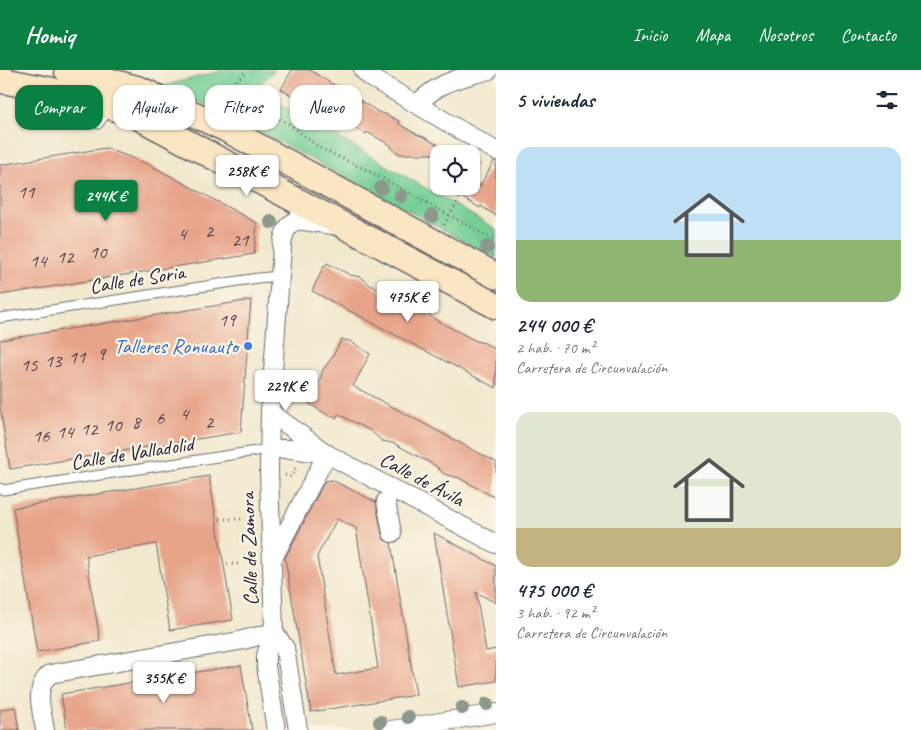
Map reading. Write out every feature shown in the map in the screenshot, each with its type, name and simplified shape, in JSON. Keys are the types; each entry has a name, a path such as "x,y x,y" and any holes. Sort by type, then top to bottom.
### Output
{"main road":[{"path":"67,70 138,89 226,130 496,276"},
{"path":"0,80 50,90 104,115 129,112 496,306"}],"street":[{"path":"364,70 370,77 417,104 490,154"},
{"path":"417,104 430,91 447,81 489,70"},
{"name":"Calle de Zamora","path":"276,730 266,655 274,632 269,449 283,235 288,226 296,220 346,227"},
{"name":"Calle de Ávila","path":"270,412 327,454 496,544"},
{"name":"Calle de Ávila","path":"269,449 291,449 327,454"},
{"path":"271,562 327,454"},
{"path":"386,501 392,533"},
{"path":"45,730 39,693 41,683 50,674 239,641 274,632"},
{"name":"Calle de Zamora","path":"274,632 285,648 298,730"},
{"path":"391,730 496,713"}],"lane":[{"name":"Calle de Soria","path":"0,318 280,276"},
{"name":"Calle de Valladolid","path":"0,488 3,490 269,449"}],"path":[{"path":"244,73 231,85 233,95 289,124 320,148 372,172 496,241"},
{"path":"480,167 490,154"},
{"path":"443,226 461,195"},
{"path":"220,519 242,519"},
{"path":"227,564 242,564"}],"green space":[{"path":"225,70 275,70 259,85 205,85 205,105 195,100 195,85 167,85"},
{"path":"280,104 290,109 290,130 326,130 430,191 430,195 437,195 496,229 496,258 257,130 280,130"}],"building":[{"path":"292,70 310,70 334,85 290,85 290,95 281,89"},
{"path":"362,102 438,145 430,145 430,154 400,154 391,148 392,146 367,132 366,134 358,130 362,130"},
{"path":"106,148 150,165 257,223 254,254 0,295 0,165"},
{"path":"494,161 496,162 496,216 458,195 480,195 480,186"},
{"path":"327,263 350,275 361,277 370,285 412,307 426,312 434,319 476,341 485,343 493,348 496,351 496,388 312,291"},
{"path":"251,300 241,432 10,469 0,406 0,340"},
{"path":"342,339 348,340 370,354 353,386 496,462 496,498 459,478 444,474 436,466 393,443 382,441 371,431 338,414 336,418 332,415 331,417 308,403 320,381 322,371"},
{"path":"209,476 233,620 170,630 156,544 86,556 100,641 37,652 13,508"},
{"path":"332,480 376,502 382,535 384,540 391,543 416,695 311,712 285,558 325,481","holes":["337,519 356,528 378,668 336,675 317,556"]},
{"path":"434,533 496,566 496,603 476,592 486,651 496,649 496,681 459,687"},
{"path":"241,665 252,730 67,730 61,694"},
{"path":"15,707 19,730 0,730 0,710"}],"place":[{"name":"Talleres Ronuauto","path":"248,346"}]}
